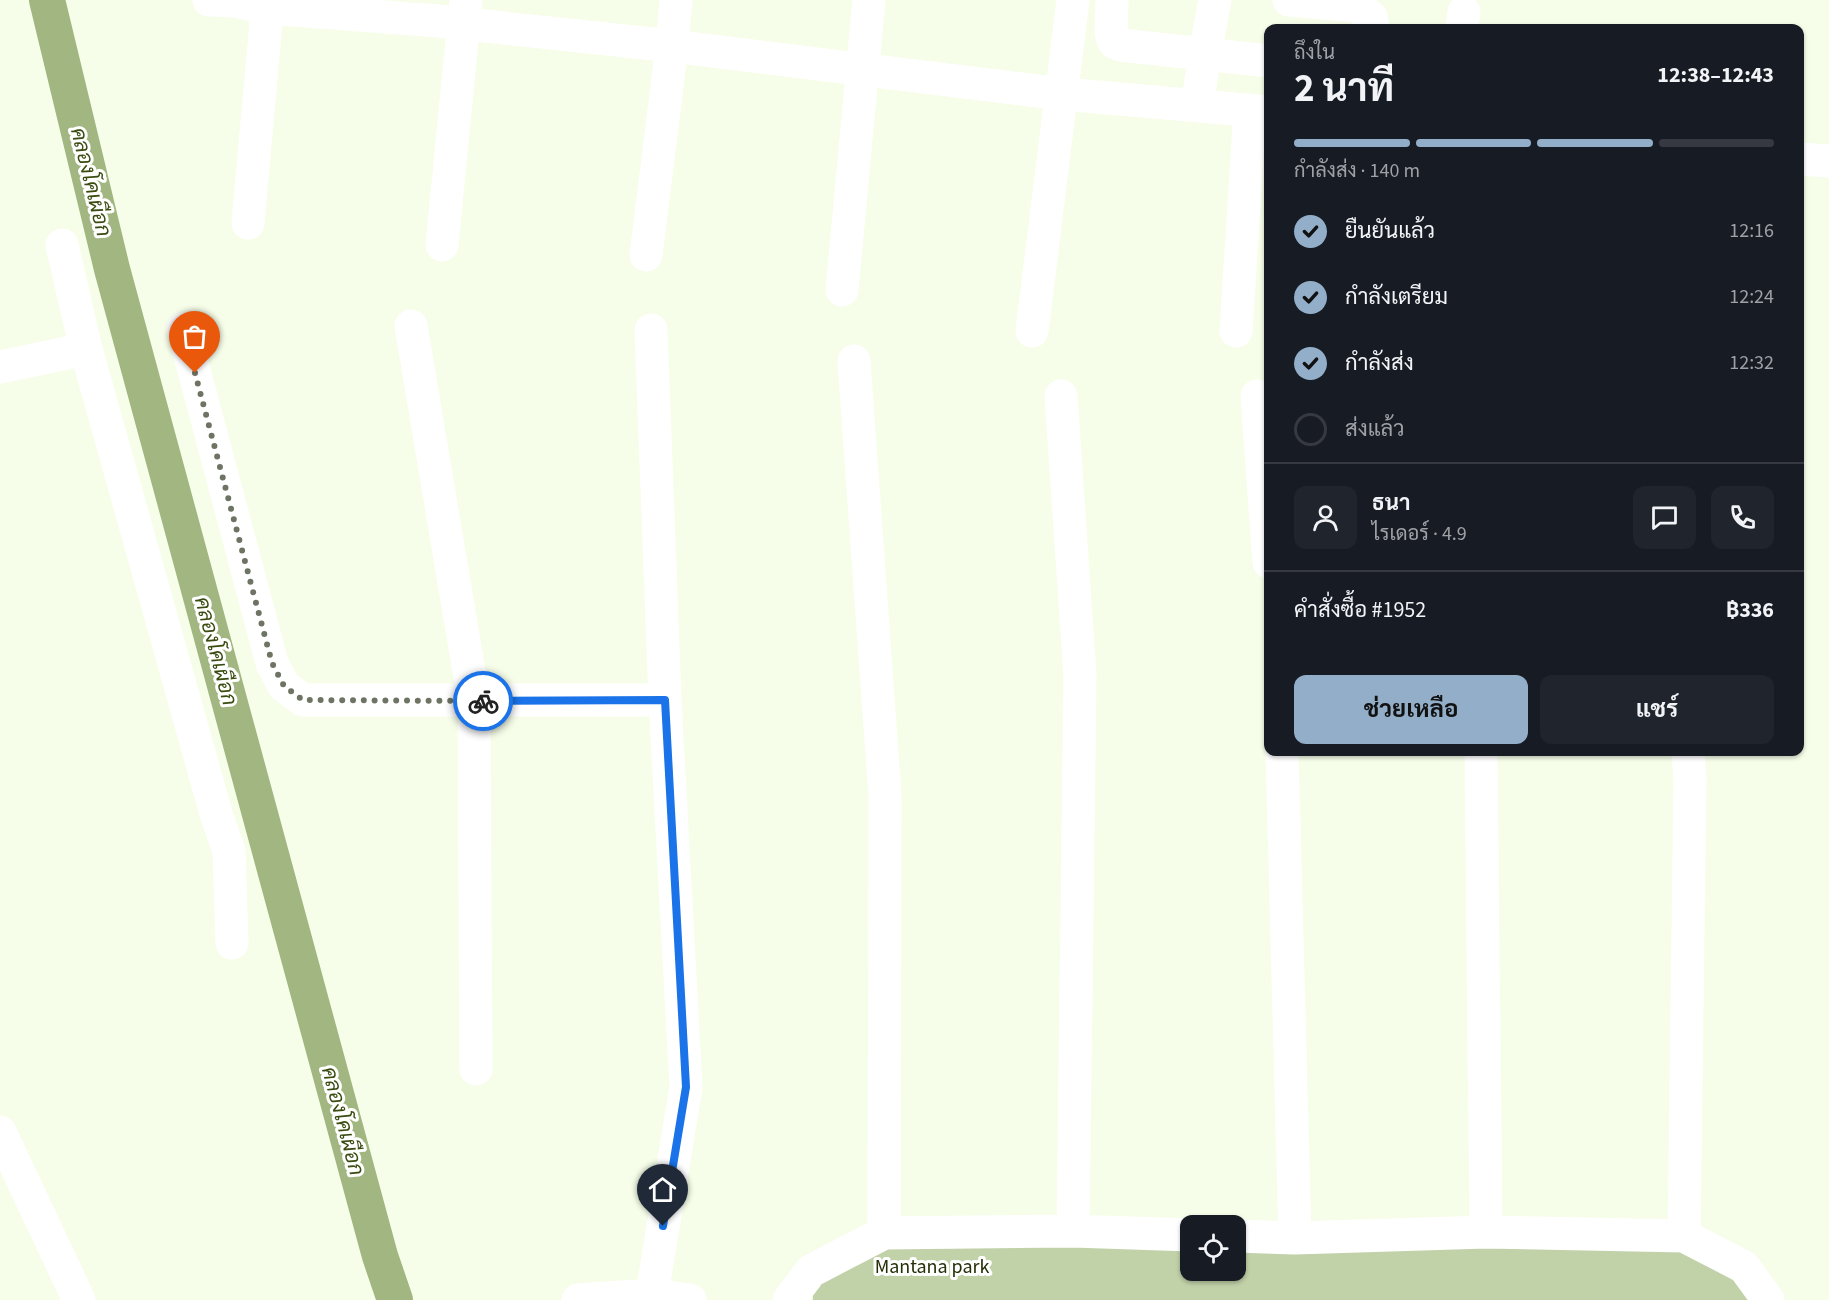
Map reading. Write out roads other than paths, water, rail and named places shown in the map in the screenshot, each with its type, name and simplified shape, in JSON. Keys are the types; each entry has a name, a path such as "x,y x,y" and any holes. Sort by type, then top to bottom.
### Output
{"street":[{"path":"209,0 464,12 672,46 1062,94 1260,111 1236,331"},
{"path":"646,255 676,0"},
{"path":"842,290 869,0"},
{"path":"1032,331 1073,0"},
{"path":"1112,0 1111,33 1114,42 1120,45 1264,61"},
{"path":"1197,106 1215,0"},
{"path":"1289,0 1357,6 1371,17 1372,24"},
{"path":"248,224 268,4"},
{"path":"442,244 464,12"},
{"path":"1804,159 1829,161"},
{"path":"62,245 86,349 217,817 229,851 232,943"},
{"path":"411,326 474,701 476,1069"},
{"path":"183,328 272,663 284,686 303,700 665,700"},
{"path":"651,330 665,700 686,1087 651,1298"},
{"path":"0,367 86,349"},
{"path":"854,361 885,796 884,1233"},
{"path":"1061,396 1080,676 1073,1231"},
{"path":"1257,396 1264,493"},
{"path":"1282,756 1295,1238"},
{"path":"1481,756 1486,1232"},
{"path":"1684,1236 1690,780 1688,756"},
{"path":"0,1132 79,1300"},
{"path":"789,1300 812,1271 884,1233 1073,1231 1180,1235"},
{"path":"1246,1236 1295,1238 1486,1232 1684,1236 1744,1267 1768,1300"},
{"path":"578,1300 651,1298 690,1300"}],"waterway":[{"name":"คลองโคเผือก","path":"47,0 112,269 380,1256 395,1300"}],"park label":[{"name":"Mantana park","path":"932,1266"}]}
